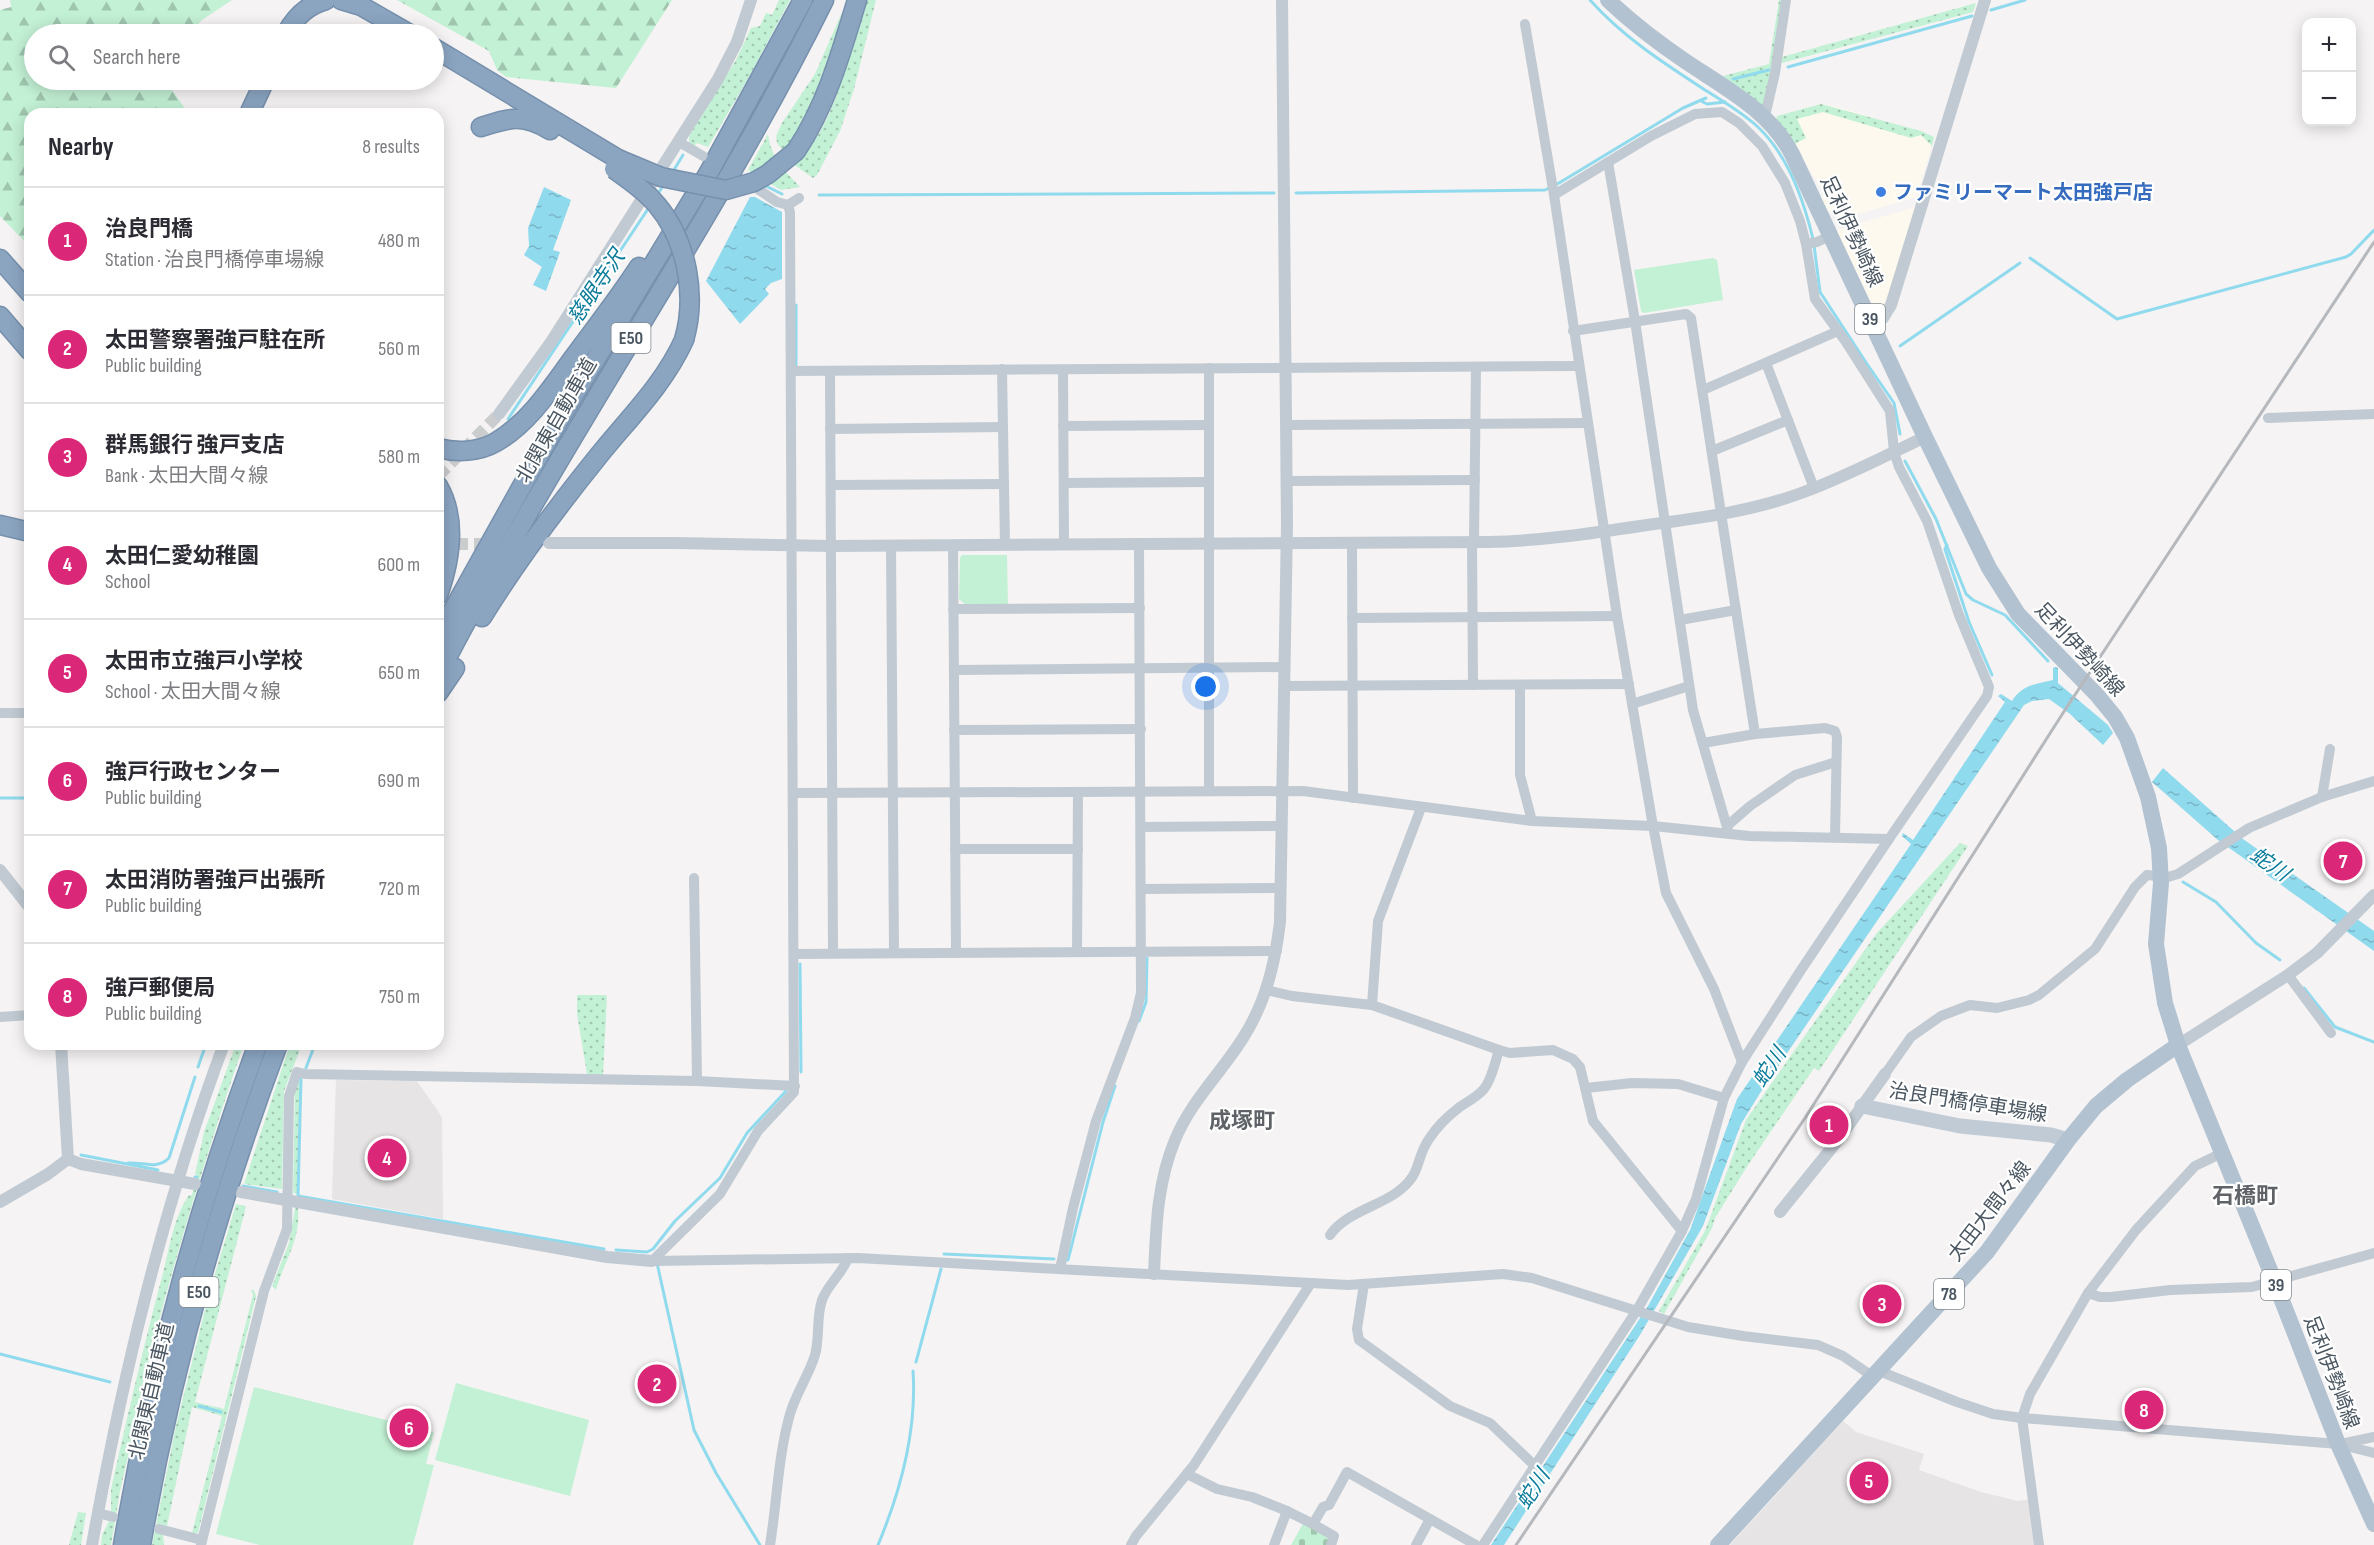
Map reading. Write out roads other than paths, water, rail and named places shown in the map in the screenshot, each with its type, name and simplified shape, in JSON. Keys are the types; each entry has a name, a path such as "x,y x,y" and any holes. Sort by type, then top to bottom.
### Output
{"highway":[{"path":"292,24 306,9 326,0"},
{"path":"341,0 361,6 392,24"},
{"name":"北関東自動車道","path":"444,626 560,418 708,174 803,0"},
{"name":"北関東自動車道","path":"444,665 577,428 738,159 824,0"},
{"path":"481,127 507,119 530,119 616,164 661,177 726,190 754,182 768,174 796,151 810,129 831,87 857,0"},
{"path":"444,54 616,164 657,205 676,238 686,270 690,296 690,312 684,340 663,379 593,463 516,565 444,683"},
{"path":"252,108 260,90"},
{"path":"264,108 272,90"},
{"path":"444,449 456,451 486,446 504,436 522,421 554,384 609,311 674,212 708,174"},
{"path":"0,259 24,286"},
{"path":"0,316 24,344"},
{"path":"444,502 450,538 444,576"},
{"path":"0,525 24,531"},
{"name":"北関東自動車道","path":"123,1545 148,1420 173,1316 220,1154 256,1050"},
{"name":"北関東自動車道","path":"141,1545 165,1423 211,1248 238,1156 276,1050"}],"main road":[{"name":"足利伊勢崎線","path":"1608,0 1651,38 1765,116 1779,133 1792,154 1816,241 1873,325 1989,568 2011,604 2034,632 2097,695 2115,717 2127,738 2156,829 2161,877 2157,962 2164,1003 2178,1045 2338,1444 2374,1524"},
{"name":"太田大間々線","path":"1718,1545 1987,1252 2068,1140 2096,1106 2109,1094 2178,1045"},
{"name":"治良門橋停車場線","path":"1862,1106 1960,1126 2051,1135 2068,1140"}],"street":[{"path":"500,414 551,342 729,60 752,0"},
{"path":"1154,1274 1159,1195 1166,1163 1175,1139 1203,1091 1243,1038 1266,990 1276,951 1281,888 1287,543 1282,0"},
{"path":"1765,116 1775,73 1786,0"},
{"path":"1873,325 1883,318 1891,304 1985,0"},
{"path":"1525,24 1554,195 1617,616 1666,893 1714,989 1742,1062"},
{"path":"1483,1545 1638,1311 1682,1231 1696,1199 1724,1098 1742,1062 1801,970 1987,696 1989,687 1959,615 1927,521 1899,467 1894,452 1888,406 1813,294 1816,241 1774,161 1750,133 1722,112 1709,112 1688,117 1554,195"},
{"path":"679,142 703,156"},
{"path":"1608,162 1635,321 1693,710 1728,830"},
{"path":"743,178 777,202 788,205 799,198"},
{"path":"652,1261 720,1194 758,1131 794,1092 795,1086 790,212 788,205"},
{"path":"1573,331 1689,315 1703,390 1755,734"},
{"path":"1703,390 1838,332"},
{"path":"1766,363 1814,488"},
{"path":"791,371 1578,366"},
{"path":"1473,685 1476,367"},
{"path":"1209,368 1209,791"},
{"path":"1002,369 1005,545"},
{"path":"1063,370 1064,544"},
{"path":"830,371 833,953"},
{"path":"2268,418 2374,414"},
{"path":"1712,451 1788,420"},
{"path":"1287,425 1587,423"},
{"path":"1064,426 1209,425"},
{"path":"830,429 1003,427"},
{"path":"549,543 891,546 1538,540 1721,514 1777,501 1814,488 1925,437"},
{"path":"1287,481 1475,480"},
{"path":"1064,483 1209,482"},
{"path":"831,485 1004,484"},
{"path":"0,532 24,533"},
{"path":"1352,543 1353,798"},
{"path":"1060,1269 1096,1121 1139,1004 1142,889 1139,544"},
{"path":"953,545 956,951"},
{"path":"891,546 894,952"},
{"path":"953,609 1140,608"},
{"path":"1680,620 1736,610"},
{"path":"1352,618 1617,616"},
{"path":"954,670 1284,668"},
{"path":"1520,684 1520,775 1532,821"},
{"path":"1284,686 1629,684"},
{"path":"1632,704 1689,686"},
{"path":"0,713 24,713"},
{"path":"954,730 1140,729"},
{"path":"1702,743 1755,734 1832,729 1837,734 1835,837"},
{"path":"2322,797 2330,749"},
{"path":"1728,830 1750,806 1795,775 1836,762"},
{"path":"1780,1212 1862,1106 1911,1036 1941,1016 1970,1005 1997,1008 2030,1000 2039,995 2094,949 2142,878 2147,875 2161,877 2178,874 2241,833 2322,797 2374,781"},
{"path":"793,794 1282,790 1532,821 1728,830 1749,837 1889,839"},
{"path":"1077,951 1078,792"},
{"path":"1372,1005 1378,921 1421,808"},
{"path":"1141,827 1282,826"},
{"path":"955,849 1078,849"},
{"path":"0,870 24,900"},
{"path":"694,878 697,1081"},
{"path":"1142,889 1281,888"},
{"path":"2178,1045 2288,975 2317,953 2374,895"},
{"path":"794,954 956,951 1276,951"},
{"path":"2288,975 2331,1033"},
{"path":"1266,990 1292,996 1372,1005 1510,1053 1553,1050 1573,1059 1580,1066 1593,1121 1682,1231"},
{"path":"0,1017 24,1015"},
{"path":"61,1050 68,1159"},
{"path":"92,1545 138,1321 176,1181 222,1050"},
{"path":"1330,1235 1334,1229 1347,1220 1396,1193 1410,1181 1416,1172 1424,1148 1437,1128 1483,1090 1499,1050"},
{"path":"159,1529 201,1542 264,1291 287,1230 289,1096 297,1072 305,1074 697,1081 795,1086"},
{"path":"1586,1088 1632,1083 1678,1084 1724,1098"},
{"path":"2039,1545 2022,1418 2030,1394 2088,1293 2136,1230 2195,1166 2222,1153"},
{"path":"68,1159 81,1164 195,1184"},
{"path":"0,1202 48,1174 68,1159"},
{"path":"241,1192 607,1257 652,1261 848,1258 1311,1283 1364,1284 1503,1275 1532,1278 1656,1317 1710,1331 1818,1345 1876,1373 1884,1373 1993,1414 2338,1444 2374,1453"},
{"path":"2088,1293 2100,1297 2111,1297 2170,1290 2252,1287 2374,1253"},
{"path":"770,1545 785,1431 791,1411 806,1381 816,1353 821,1303 828,1286 843,1269 848,1258"},
{"path":"1131,1545 1187,1474 1311,1283"},
{"path":"1364,1284 1357,1329 1359,1340 1450,1406 1490,1423 1535,1466"},
{"path":"2338,1444 2374,1437"},
{"path":"1313,1524 1323,1507 1329,1505 1347,1472 1476,1545"},
{"path":"1187,1474 1217,1489 1252,1497 1287,1511 1334,1536 1331,1545"},
{"path":"1274,1545 1287,1511"},
{"path":"98,1513 113,1517"},
{"path":"1416,1545 1430,1519"}],"water":[{"path":"544,187 571,200 553,250 560,252 546,291 533,285 542,267 524,255 529,246 528,228"},
{"path":"750,197 755,197 782,212 782,279 771,283 765,289 769,294 740,324 706,281"},
{"name":"蛇川","path":"2053,668 2058,668 2058,683 2108,725 2113,733 2103,745 2070,714 2049,699 2032,701 2024,705 1762,1090 1741,1124 1703,1226 1640,1335 1504,1545 1491,1545 1648,1306 1690,1230 1737,1099 1911,844 1902,836 1903,833 1913,840 2005,702 1998,696 2001,694 2012,701 2025,688 2053,680"},
{"name":"蛇川","path":"2163,768 2243,839 2374,931 2374,951 2218,840 2152,782"}],"waterway":[{"path":"1590,0 1643,48 1739,112 1759,128 1778,152 1794,180 1813,239"},
{"path":"1991,10 2025,0"},
{"path":"1788,67 1972,16"},
{"path":"1733,79 1769,70"},
{"path":"1296,193 1545,190 1683,108 1706,98"},
{"path":"1701,101 1707,104 1725,102"},
{"name":"慈眼寺沢","path":"672,173 683,155"},
{"name":"慈眼寺沢","path":"657,195 665,183"},
{"name":"慈眼寺沢","path":"762,184 782,194"},
{"path":"819,195 1274,193"},
{"name":"慈眼寺沢","path":"508,419 650,206"},
{"path":"2030,258 2117,319 2346,257 2374,230"},
{"path":"1814,245 1820,292 1894,403 1900,434"},
{"path":"1900,346 2020,263"},
{"path":"796,305 796,366"},
{"path":"1905,461 1936,519 1966,594 1973,600 2005,615 2048,661"},
{"path":"1947,545 1945,549 1969,622 1992,675"},
{"name":"慈眼寺沢","path":"0,798 24,798"},
{"path":"2183,882 2216,902 2256,943 2280,960"},
{"path":"1139,1021 1146,1002 1147,958"},
{"path":"800,964 801,1072"},
{"path":"2304,988 2335,1027 2374,1042"},
{"path":"198,1067 204,1050"},
{"path":"306,1068 313,1050"},
{"path":"128,1163 155,1165 169,1158 195,1077"},
{"path":"301,1079 298,1196 604,1249"},
{"path":"1068,1260 1103,1122 1115,1086"},
{"path":"616,1250 647,1252 653,1249 675,1221 720,1178 747,1133 786,1091"},
{"path":"81,1155 158,1170"},
{"path":"243,1186 277,1192"},
{"path":"944,1254 1054,1259"},
{"path":"657,1263 694,1430 716,1473 760,1545"},
{"path":"916,1362 941,1269"},
{"path":"0,1354 110,1382"},
{"path":"878,1545 894,1503 906,1460 914,1393 913,1371"},
{"path":"199,1406 221,1412"}],"tunnel":[{"path":"444,470 499,414"},
{"path":"444,544 494,544"}],"railway":[{"path":"1516,1545 1805,1118 2063,713 2374,242"}],"place":[{"name":"ファミリーマート太田強戸店","path":"1881,192"},
{"name":"太田消防署強戸出張所","path":"2343,861"},
{"name":"治良門橋","path":"1829,1125"},
{"name":"太田仁愛幼稚園","path":"387,1158"},
{"name":"群馬銀行 強戸支店","path":"1882,1304"},
{"name":"太田警察署強戸駐在所","path":"657,1384"},
{"name":"強戸郵便局","path":"2144,1410"},
{"name":"強戸行政センター","path":"409,1428"},
{"name":"太田市立強戸小学校","path":"1869,1481"}],"district":[{"name":"成塚町","path":"1242,1120"},
{"name":"石橋町","path":"2245,1195"}]}
